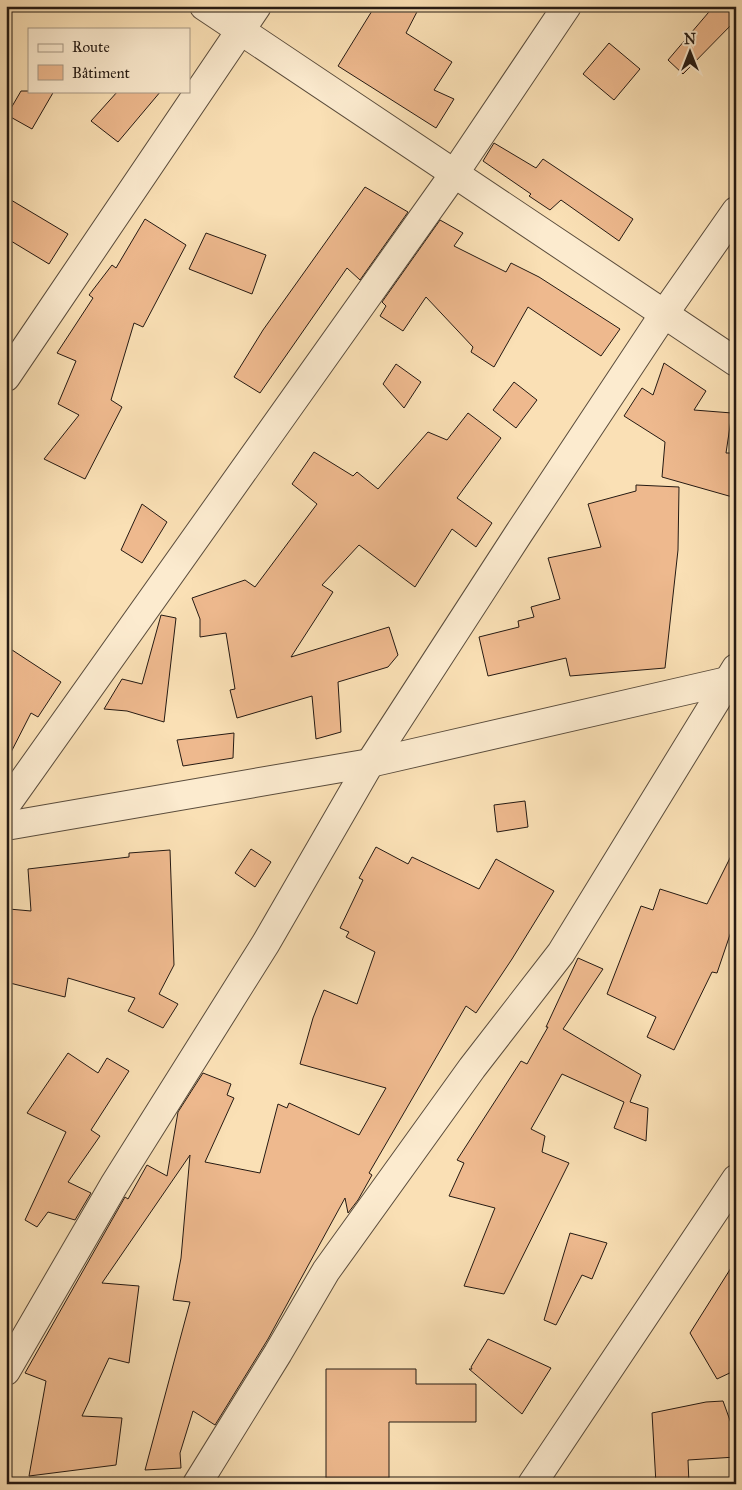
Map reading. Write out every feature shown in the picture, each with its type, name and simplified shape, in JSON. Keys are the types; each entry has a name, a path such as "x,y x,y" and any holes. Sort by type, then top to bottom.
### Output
{"street":[{"path":"204,6 736,362"},
{"path":"6,377 257,6"},
{"path":"6,804 454,174 567,6"},
{"path":"6,1371 114,1185 266,943 370,763 664,314 736,211"},
{"path":"6,826 370,763 733,676"},
{"path":"197,1484 332,1264 472,1068 561,953 733,676"},
{"path":"532,1484 736,1178"}],"building":[{"path":"375,6 420,6 406,33 452,62 434,90 454,99 436,128 338,66"},
{"path":"714,6 736,6 736,20 683,74 668,60"},
{"path":"609,43 640,69 614,100 583,74"},
{"path":"21,91 53,92 32,129 7,115"},
{"path":"117,92 160,92 118,142 91,121"},
{"path":"494,143 536,168 543,159 633,219 619,241 561,200 550,210 529,196 531,194 483,161"},
{"path":"365,187 408,212 360,280 347,268 260,393 234,377 263,330"},
{"path":"6,197 68,234 49,264 6,238"},
{"path":"145,219 186,245 143,327 134,323 111,400 122,407 85,479 44,459 79,415 58,404 76,361 57,353 93,298 89,295 112,265 116,268"},
{"path":"440,220 463,233 454,246 506,272 511,263 539,277 620,329 601,356 528,307 494,367 471,352 473,347 426,297 403,331 380,316 386,306 382,302"},
{"path":"206,233 266,255 252,294 189,269"},
{"path":"664,363 706,391 694,410 732,413 726,453 736,453 736,498 662,477 665,442 624,416 642,388 653,395"},
{"path":"396,364 421,382 404,408 383,384"},
{"path":"514,382 537,400 516,428 493,410"},
{"path":"468,413 501,438 457,498 492,523 476,547 452,529 415,587 359,545 322,585 333,592 291,657 389,627 398,655 388,667 338,682 341,732 316,739 312,696 237,718 230,690 235,689 226,633 200,637 200,619 192,598 245,580 255,587 317,504 292,484 314,452 353,476 357,472 378,489 428,432 447,440"},
{"path":"636,485 679,487 678,550 665,668 570,676 566,658 488,676 479,637 519,627 518,621 534,617 531,607 560,599 548,558 601,547 588,504 636,491"},
{"path":"142,504 167,522 142,563 121,550"},
{"path":"161,615 176,618 164,722 127,711 104,709 122,679 142,684"},
{"path":"6,646 61,682 38,717 31,713 6,762"},
{"path":"234,733 233,758 183,766 177,740"},
{"path":"525,801 528,827 497,832 494,805"},
{"path":"736,846 736,917 717,973 712,972 674,1050 647,1037 656,1017 607,994 641,906 653,910 660,889 707,904"},
{"path":"376,847 408,864 412,857 479,889 496,859 554,891 476,1013 466,1006 369,1173 372,1175 358,1200 348,1213 345,1198 268,1339 215,1425 193,1411 180,1453 181,1468 145,1470 190,1302 173,1300 181,1258 190,1155 102,1283 139,1286 129,1363 109,1358 82,1416 122,1418 116,1465 29,1476 46,1381 25,1373 125,1197 128,1199 147,1165 167,1176 178,1112 203,1073 231,1084 227,1095 234,1098 205,1162 260,1173 278,1104 287,1108 289,1103 359,1135 386,1088 300,1064 313,1018 324,990 357,1004 375,952 346,937 349,932 340,928 363,880 359,878"},
{"path":"251,849 271,862 255,887 235,873"},
{"path":"170,850 174,965 159,994 178,1004 163,1028 128,1011 135,998 68,978 65,997 6,982 6,930 9,909 31,911 28,869 129,857 129,853"},
{"path":"578,958 603,969 563,1029 641,1075 630,1102 648,1108 646,1141 614,1128 624,1102 562,1074 531,1129 545,1136 542,1152 569,1163 504,1294 464,1286 495,1208 449,1196 464,1163 457,1160 521,1061 527,1064 548,1027 546,1027"},
{"path":"68,1053 98,1073 107,1058 129,1071 91,1130 100,1136 68,1182 91,1193 75,1220 48,1212 37,1227 25,1220 66,1132 27,1113"},
{"path":"570,1233 607,1243 592,1279 582,1275 556,1325 544,1320"},
{"path":"736,1260 736,1370 717,1379 690,1333"},
{"path":"488,1339 551,1368 522,1414 469,1369 472,1369 471,1367"},
{"path":"326,1369 416,1369 416,1384 476,1384 476,1422 389,1422 389,1478 326,1478"},
{"path":"723,1401 736,1437 736,1457 688,1460 689,1484 656,1484 652,1413 706,1402"}]}
